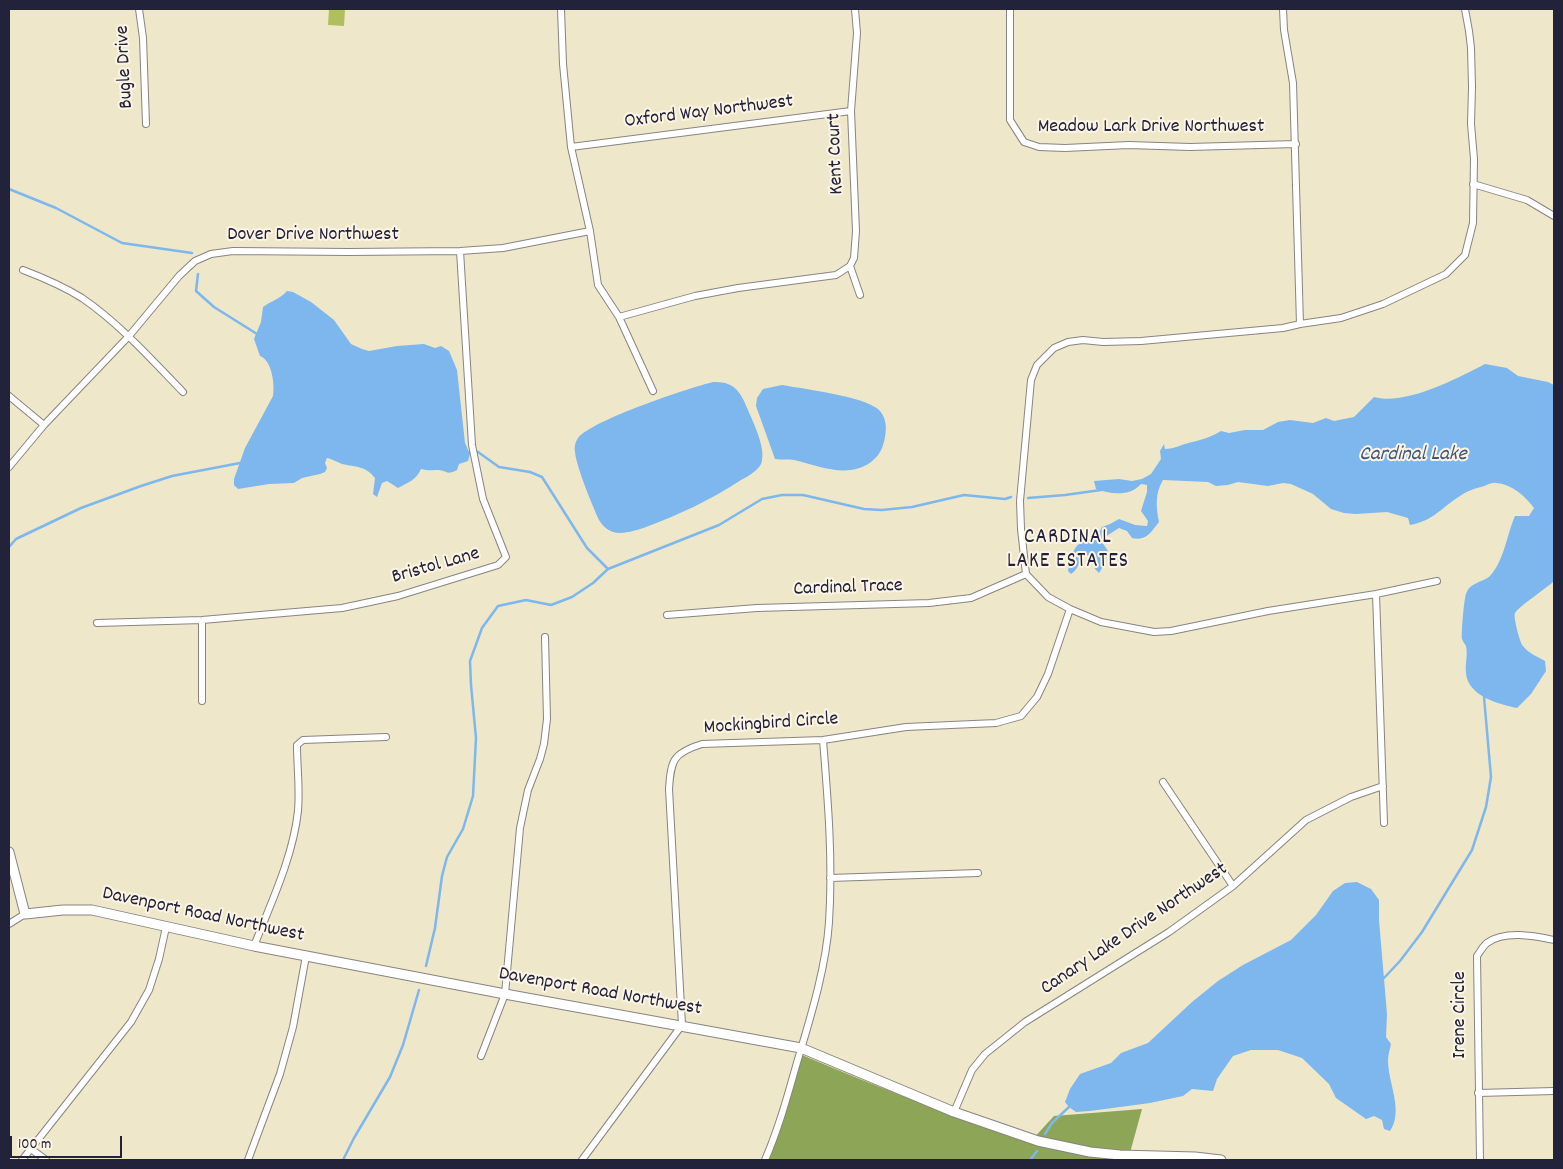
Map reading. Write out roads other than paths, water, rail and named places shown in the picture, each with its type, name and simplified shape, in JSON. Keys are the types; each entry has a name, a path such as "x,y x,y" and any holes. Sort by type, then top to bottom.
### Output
{"street":[{"name":"Bugle Drive","path":"139,9 144,38 146,124"},
{"path":"561,9 563,64 571,147 590,231 598,285 619,317 653,391"},
{"name":"Kent Court","path":"850,266 854,258 856,231 851,111 857,33 855,9"},
{"name":"Meadow Lark Drive Northwest","path":"1010,9 1010,120 1024,142 1039,147 1065,148 1129,144 1190,148 1296,144"},
{"path":"1283,9 1284,30 1294,83 1300,324"},
{"path":"1437,581 1376,594 1268,611 1171,631 1154,632 1101,622 1048,597 1026,574 1020,501 1031,380 1037,365 1054,348 1068,342 1083,340 1103,342 1141,341 1283,328 1341,318 1375,307 1446,274 1465,255 1473,223 1474,159 1471,124 1471,48 1464,9"},
{"name":"Oxford Way Northwest","path":"571,147 851,111"},
{"path":"1473,184 1527,200 1554,216"},
{"name":"Dover Drive Northwest","path":"9,467 44,425 129,336 179,276 194,261 211,254 233,251 460,251 503,248 590,231"},
{"name":"Bristol Lane","path":"202,620 342,608 398,596 452,578 497,567 506,557 483,499 474,459 460,251"},
{"path":"619,317 696,296 738,288 836,275 850,266 860,295"},
{"path":"23,270 50,280 82,299 129,336 183,392"},
{"path":"9,396 44,425"},
{"name":"Cardinal Trace","path":"667,615 757,608 929,603 970,598 1026,574"},
{"path":"1376,594 1384,823"},
{"name":"Mockingbird Circle","path":"682,1025 671,853 669,788 670,766 684,750 702,744 823,740 906,727 996,723 1021,716 1037,696 1048,674 1070,609"},
{"path":"97,623 202,620 202,701"},
{"path":"481,1056 505,994 520,828 528,790 540,759 547,719 545,637"},
{"path":"254,946 292,841 298,810 297,745 303,740 386,737"},
{"path":"766,1160 774,1141 802,1048 826,947 829,924 830,878 829,819 823,740"},
{"path":"1163,782 1233,886"},
{"name":"Canary Lake Drive Northwest","path":"954,1112 972,1070 984,1054 1026,1022 1169,932 1233,886 1306,820 1350,797 1383,786"},
{"path":"9,852 25,914 9,924"},
{"path":"830,878 978,873"},
{"name":"Davenport Road Northwest","path":"25,914 64,910 92,910 254,946 802,1048 954,1112 1038,1141 1090,1152 1138,1157 1195,1157 1221,1160"},
{"path":"22,1160 131,1022 149,990 166,926"},
{"name":"Irene Circle","path":"1480,1160 1477,956 1485,944 1500,936 1531,936 1554,940"},
{"path":"248,1160 280,1074 293,1028 306,956"},
{"path":"582,1160 682,1025"},
{"path":"1478,1093 1554,1091"},
{"path":"30,1149 46,1160"}],"water":[{"path":"287,291 293,292 311,302 334,320 351,344 362,349 369,351 424,344 435,348 441,346 449,351 457,370 465,443 470,454 468,461 459,464 457,470 451,473 440,470 421,469 414,478 398,488 387,481 382,483 377,497 373,494 375,478 372,474 360,468 327,458 325,463 327,468 325,472 320,474 302,478 294,483 269,484 238,489 234,485 234,479 245,448 274,391 270,368 264,358 260,356 254,339 261,322 263,307"},
{"name":"Cardinal Lake","path":"1485,364 1507,368 1518,376 1554,385 1554,581 1521,606 1515,613 1517,630 1522,644 1530,653 1545,661 1546,671 1531,694 1517,708 1485,698 1472,688 1466,673 1467,649 1462,639 1464,603 1468,590 1473,585 1490,576 1495,570 1515,516 1529,516 1534,508 1518,491 1502,484 1492,483 1468,491 1431,517 1410,525 1408,518 1387,512 1356,514 1331,509 1313,494 1291,484 1283,483 1268,486 1238,482 1216,486 1208,482 1163,480 1157,500 1159,522 1150,533 1145,537 1137,539 1132,538 1127,531 1119,528 1108,535 1102,542 1108,551 1105,563 1099,573 1095,569 1093,560 1085,554 1074,572 1071,574 1068,571 1075,548 1083,541 1096,538 1102,527 1119,519 1135,525 1147,526 1148,521 1141,511 1147,492 1147,485 1141,484 1126,493 1113,493 1096,489 1094,481 1119,479 1132,481 1142,479 1151,474 1161,459 1160,451 1164,444 1165,449 1171,448 1208,438 1221,431 1229,433 1245,430 1263,430 1278,422 1290,420 1313,423 1326,418 1334,421 1354,417 1374,397 1387,399 1401,398 1416,394 1446,383"},
{"path":"713,382 726,383 736,389 743,398 762,448 762,462 760,466 751,474 719,494 658,522 625,533 617,533 607,529 599,520 578,467 575,443 578,438 602,422 621,414"},
{"path":"782,385 859,400 878,409 884,418 886,429 879,454 871,462 852,470 833,470 794,460 775,459 756,406 757,398 763,389"},
{"path":"1357,882 1371,889 1379,900 1387,1014 1386,1037 1391,1044 1388,1058 1396,1106 1394,1123 1390,1131 1384,1129 1382,1120 1374,1116 1366,1119 1336,1098 1329,1084 1302,1058 1278,1050 1251,1050 1233,1056 1217,1079 1213,1091 1192,1089 1183,1096 1150,1103 1090,1111 1076,1112 1065,1102 1070,1089 1080,1074 1111,1063 1121,1053 1148,1043 1192,1002 1218,981 1243,965 1291,940 1316,915 1333,891 1345,883"}],"waterway":[{"path":"9,189 56,208 122,243 192,253"},
{"path":"198,274 196,291 214,307 257,334"},
{"path":"466,454 478,452 499,467 530,472 542,477 587,548 608,569"},
{"path":"9,547 16,539 81,508 141,486 172,476 240,463"},
{"path":"1028,498 1101,490"},
{"path":"426,966 435,928 442,876 447,857 463,829 473,796 476,738 470,661 482,628 498,606 526,600 551,605 572,597 593,583 608,569 719,525 762,499 782,495 803,495 864,509 882,510 912,507 964,495 1005,499 1011,497"},
{"path":"1384,978 1400,961 1422,932 1472,850 1486,807 1491,777 1484,697"},
{"path":"343,1160 390,1077 403,1045 419,990"},
{"path":"1045,1134 1052,1123 1069,1107"},
{"path":"1030,1160 1037,1151"}],"district":[{"name":"CARDINAL LAKE ESTATES","path":"1068,551"}]}
